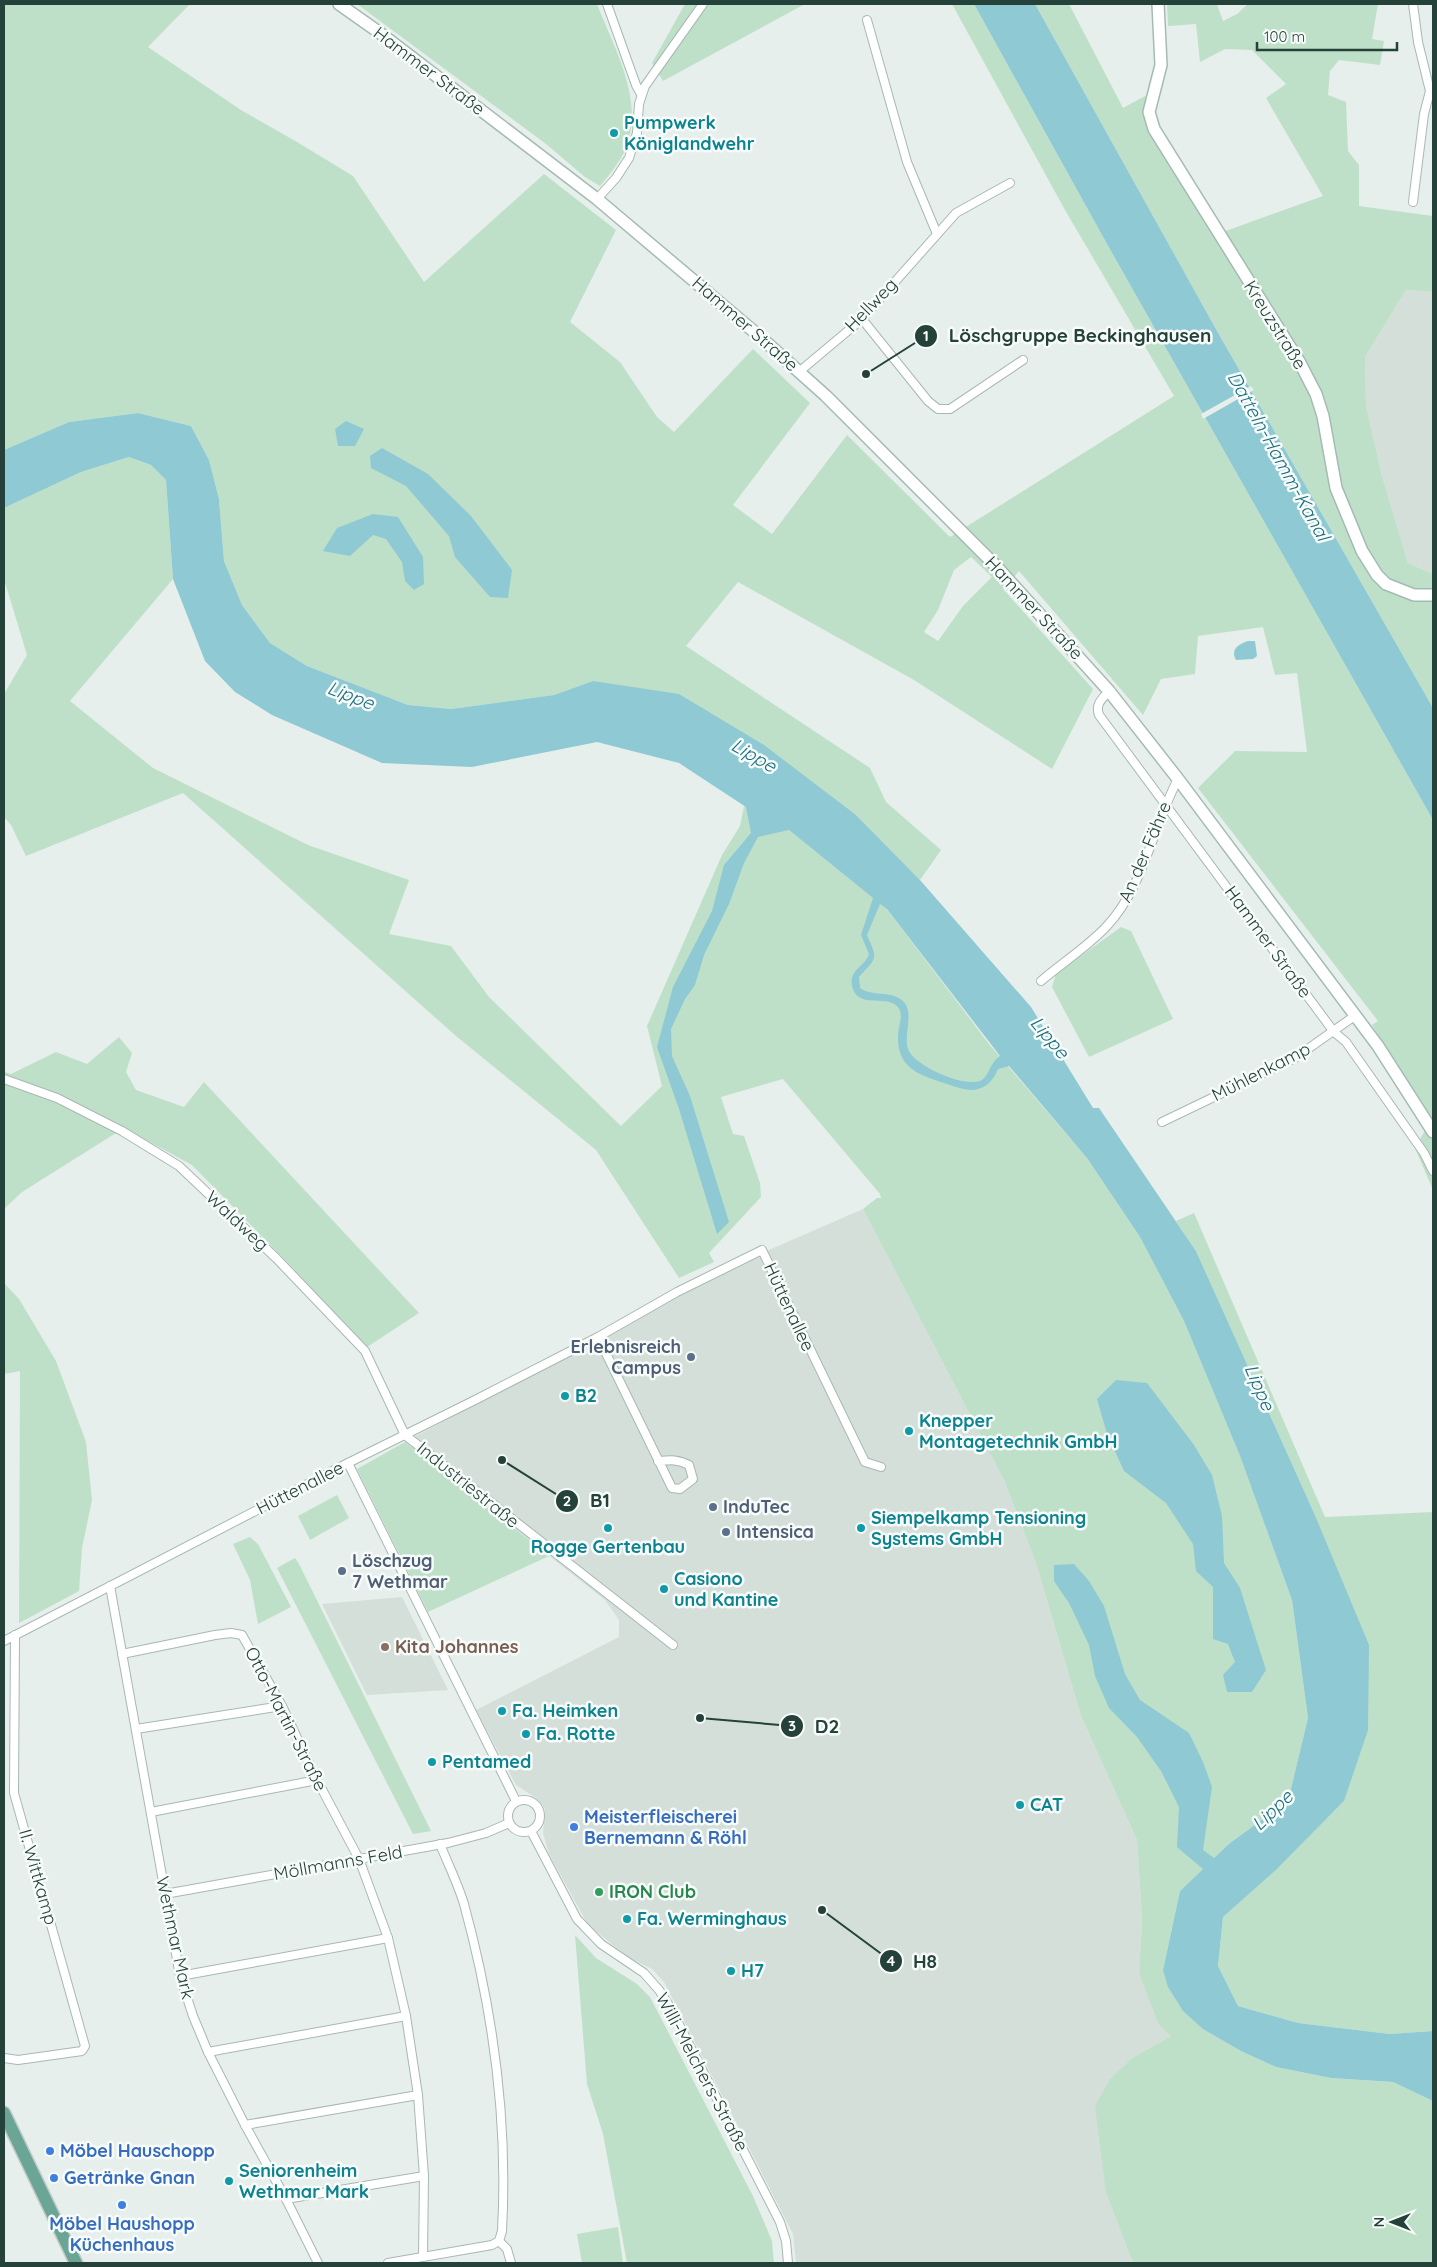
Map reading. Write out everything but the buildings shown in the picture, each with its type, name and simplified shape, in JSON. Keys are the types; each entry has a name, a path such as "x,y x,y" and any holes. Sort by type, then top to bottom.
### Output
{"main road":[{"name":"Hammer Straße","path":"339,4 380,33 596,199 800,371 996,566 1109,691 1178,779 1356,1015 1433,1132"},
{"name":"Kreuzstraße","path":"1158,4 1161,65 1149,112 1154,129 1300,363 1316,394 1323,416 1336,488 1352,530 1377,575 1396,590 1414,595 1433,595"},
{"path":"4,2113 76,2263"}],"street":[{"path":"607,4 641,94"},
{"path":"596,199 619,174 629,158 637,133 641,94 703,4"},
{"path":"1413,4 1418,42 1432,92 1424,114 1413,202"},
{"path":"867,20 907,162 937,234"},
{"name":"Hellweg","path":"800,371 862,319 956,213 1010,183"},
{"path":"862,319 928,401 938,410 950,408 1023,360"},
{"name":"Hammer Straße","path":"1109,691 1099,703 1097,709 1099,715 1334,1032 1346,1042 1424,1153 1433,1170"},
{"name":"An der Fähre","path":"1041,981 1106,927 1126,901 1159,826 1165,802 1178,779"},
{"name":"Mühlenkamp","path":"1162,1122 1295,1058 1356,1015"},
{"name":"Waldweg","path":"4,1079 57,1098 122,1130 179,1166 276,1258 365,1351 405,1435"},
{"name":"Hüttenallee","path":"4,1641 348,1463 598,1337 677,1292 762,1250 865,1462 881,1467"},
{"path":"598,1337 658,1461 672,1488 688,1485 693,1479 689,1465 682,1461 672,1459 658,1461"},
{"name":"Industriestraße","path":"405,1435 672,1645"},
{"path":"348,1463 516,1801"},
{"name":"Wethmar Mark","path":"110,1586 180,1976 193,2016 208,2052 244,2125 286,2199 318,2263"},
{"name":"Otto-Martin-Straße","path":"122,1654 215,1634 232,1633 242,1635 282,1706 317,1780 359,1858 388,1938 406,2016 418,2095 424,2176 423,2257"},
{"name":"II. Wittkamp","path":"4,2058 18,2060 79,2051 84,2049 85,2042 14,1794 15,1635"},
{"path":"136,1729 282,1706"},
{"path":"151,1812 317,1780"},
{"path":"527,1799 539,1808 540,1818 536,1828 531,1831 521,1832 509,1823 509,1808 516,1801 527,1799"},
{"name":"Möllmanns Feld","path":"165,1894 440,1844 486,1833 509,1823"},
{"name":"Willi-Melchers-Straße","path":"531,1831 581,1924 601,1944 644,1973 667,2003 780,2222 786,2241 788,2263"},
{"path":"440,1844 463,1903 485,1996 492,2040 503,2144 503,2220 500,2241 507,2249 511,2263"},
{"path":"180,1976 388,1938"},
{"path":"208,2052 406,2016"},
{"path":"244,2125 418,2095"},
{"path":"286,2199 424,2176"},
{"path":"388,2263 492,2245 500,2241"}],"shaded area":[{"path":"1406,290 1433,292 1433,574 1408,563 1382,476 1366,405 1365,357"},
{"path":"863,1209 1005,1482 1036,1563 1081,1716 1137,1840 1142,1919 1139,1973 1171,2036 1132,2058 1110,2079 1106,2193 1133,2263 796,2263 793,2234 664,1982 652,1969 628,1957 588,1925 549,1854 543,1833 545,1809 536,1798 516,1785 476,1710 619,1637 619,1620 605,1600 405,1442 748,1259"},
{"name":"Kita Johannes","path":"402,1597 448,1690 367,1695 322,1604"}],"green space":[{"path":"4,4 190,4 148,47 241,110 353,176 424,282 544,174 616,230 570,322 620,362 657,417 674,432 753,349 810,403 733,505 772,534 847,435 950,537 1174,396 1065,210 952,4 974,4 1107,244 1433,820 1433,1190 1415,1148 1432,1118 1372,1025 1378,1021 1198,788 1235,751 1307,752 1297,673 1275,675 1263,627 1198,636 1195,674 1161,679 1143,715 1019,571 1003,589 1093,689 1052,769 914,680 738,582 686,646 870,768 886,802 941,850 920,880 856,815 593,681 554,695 451,709 408,705 307,666 270,643 242,605 224,561 219,499 209,460 191,426 138,413 69,422 4,450","holes":["971,557 992,577 963,606 938,641 924,632 938,610 954,570"]},
{"path":"357,4 597,4 619,56 630,93 632,111 631,130 621,158 600,186 585,177 546,144"},
{"path":"685,4 805,4 663,81 652,63"},
{"path":"1035,4 1069,4 1123,108 1145,96 1161,131 1223,232 1323,196 1266,98 1286,84 1252,50 1225,49 1200,62 1196,24 1168,26 1167,4 1217,4 1223,21 1237,14 1248,4 1378,4 1372,39 1384,41 1380,65 1339,60 1330,71 1328,95 1346,102 1348,151 1359,165 1359,206 1433,216 1433,292 1406,290 1365,357 1366,405 1382,476 1408,563 1433,574 1433,708 1217,331"},
{"path":"129,457 151,465 166,480 173,579 70,701 153,768 308,845 409,880 389,934 451,946 489,997 621,1126 662,1086 647,1026 722,855 740,826 744,806 789,830 887,909 989,1044 1087,1158 1140,1237 1184,1321 1240,1456 1292,1600 1308,1718 1288,1801 1230,1843 1180,1891 1163,1970 1243,2052 1276,2067 1331,2078 1393,2082 1433,2101 1433,2263 1133,2263 1106,2193 1095,2106 1110,2079 1132,2058 1171,2036 1158,2023 1139,1973 1142,1919 1137,1840 1081,1716 1036,1563 1005,1482 863,1209 877,1198 881,1198 880,1194 783,1079 721,1097 733,1134 744,1136 760,1183 761,1197 709,1253 714,1262 679,1278 596,1150 456,1036 183,793 26,856 11,825 4,817 4,694 27,655 4,579 4,508 81,472"},
{"path":"1121,927 1131,931 1173,1019 1089,1057 1052,987 1056,974"},
{"path":"119,1037 132,1053 126,1072 136,1090 184,1107 204,1082 419,1313 364,1349 291,1266 192,1165 124,1128 22,1192 4,1209 4,1072 11,1074 56,1052 87,1064"},
{"path":"1194,1213 1325,1517 1433,1512 1433,2031 1390,2034 1298,2023 1238,2006 1218,1966 1223,1917 1276,1870 1344,1801 1314,1513 1196,1251 1176,1221"},
{"path":"4,1283 19,1299 56,1361 86,1442 92,1500 82,1548 79,1591 19,1623 20,1371 4,1374"},
{"path":"405,1442 549,1556 428,1612 357,1469"},
{"path":"337,1495 349,1518 310,1540 298,1516"},
{"path":"250,1537 258,1544 291,1607 258,1624 250,1580 233,1544"},
{"path":"295,1558 431,1831 413,1834 277,1568"},
{"path":"575,1935 596,1958 637,1984 650,1997 753,2196 772,2241 774,2263 627,2263 603,2134 587,2084"},
{"path":"618,2227 623,2263 582,2263 577,2234"}],"water":[{"name":"Datteln-Hamm-Kanal","path":"974,4 1035,4 1217,331 1433,708 1433,820 1107,244"},
{"name":"Lippe","path":"138,413 191,426 209,460 219,499 224,561 242,605 270,643 307,666 408,705 451,709 554,695 593,681 679,694 764,745 856,815 920,880 1031,1007 1093,1108 1099,1108 1196,1251 1314,1513 1369,1645 1368,1730 1344,1801 1276,1870 1223,1917 1218,1966 1238,2006 1298,2023 1390,2034 1433,2031 1433,2101 1393,2082 1331,2078 1276,2067 1243,2052 1203,2029 1183,2011 1168,1987 1163,1970 1180,1891 1203,1869 1177,1847 1179,1807 1161,1771 1137,1737 1109,1708 1095,1676 1089,1645 1069,1603 1054,1581 1054,1565 1074,1564 1089,1581 1104,1606 1125,1674 1140,1700 1189,1733 1203,1762 1212,1787 1203,1850 1214,1858 1230,1843 1288,1801 1308,1718 1292,1600 1240,1456 1184,1321 1140,1237 1087,1158 1009,1066 998,1069 991,1081 984,1087 970,1090 926,1077 906,1063 901,1056 899,1047 898,1036 901,1013 897,1006 885,1001 860,998 852,986 855,972 869,954 861,935 873,898 789,830 758,837 744,863 729,904 704,955 695,985 685,999 671,1029 672,1056 690,1096 729,1222 717,1234 679,1109 657,1047 673,987 712,911 724,865 751,833 746,807 679,763 597,742 472,767 382,763 272,715 235,692 205,661 173,579 166,480 151,465 129,457 81,472 4,508 4,450 69,422","holes":["880,904 887,909 1000,1056 982,1080 974,1082 953,1079 930,1069 912,1056 907,1043 908,1011 903,1001 893,996 865,991 860,988 859,977 874,958 873,949 867,935"]},
{"path":"346,421 364,429 355,446 338,446 335,429"},
{"path":"382,448 428,474 471,516 512,570 508,598 490,597 455,557 449,536 406,486 371,468 370,456"},
{"path":"373,514 398,517 423,557 424,584 414,590 405,581 402,562 386,539 373,535 350,556 323,551 337,528"},
{"path":"1248,641 1255,641 1257,656 1253,659 1236,660 1234,653 1236,648"},
{"path":"1116,1380 1147,1383 1194,1445 1212,1475 1222,1516 1224,1563 1240,1588 1266,1670 1252,1692 1227,1692 1223,1675 1235,1662 1228,1644 1213,1639 1213,1587 1196,1571 1193,1544 1166,1503 1124,1471 1107,1434 1097,1399"}],"pier":[{"path":"1251,386 1254,390 1203,419 1201,414"}],"place":[{"name":"Pumpwerk Königlandwehr","path":"614,133"},
{"name":"Löschgruppe Beckinghausen","path":"866,374"},
{"name":"Erlebnisreich Campus","path":"691,1357"},
{"name":"B2","path":"565,1396"},
{"name":"Knepper Montagetechnik GmbH","path":"909,1431"},
{"name":"B1","path":"502,1460"},
{"name":"InduTec","path":"713,1507"},
{"name":"Rogge Gertenbau","path":"608,1528"},
{"name":"Siempelkamp Tensioning Systems GmbH","path":"861,1528"},
{"name":"Intensica","path":"726,1532"},
{"name":"Löschzug 7 Wethmar","path":"342,1571"},
{"name":"Casiono und Kantine","path":"664,1589"},
{"name":"Kita Johannes","path":"385,1647"},
{"name":"Fa. Heimken","path":"502,1711"},
{"name":"D2","path":"700,1718"},
{"name":"Fa. Rotte","path":"526,1734"},
{"name":"Pentamed","path":"432,1762"},
{"name":"CAT","path":"1020,1805"},
{"name":"Meisterfleischerei Bernemann & Röhl","path":"574,1827"},
{"name":"IRON Club","path":"599,1892"},
{"name":"H8","path":"822,1910"},
{"name":"Fa. Werminghaus","path":"627,1919"},
{"name":"H7","path":"731,1971"},
{"name":"Möbel Hauschopp","path":"50,2151"},
{"name":"Getränke Gnan","path":"54,2178"},
{"name":"Seniorenheim Wethmar Mark","path":"229,2181"},
{"name":"Möbel Haushopp Küchenhaus","path":"122,2205"}]}
